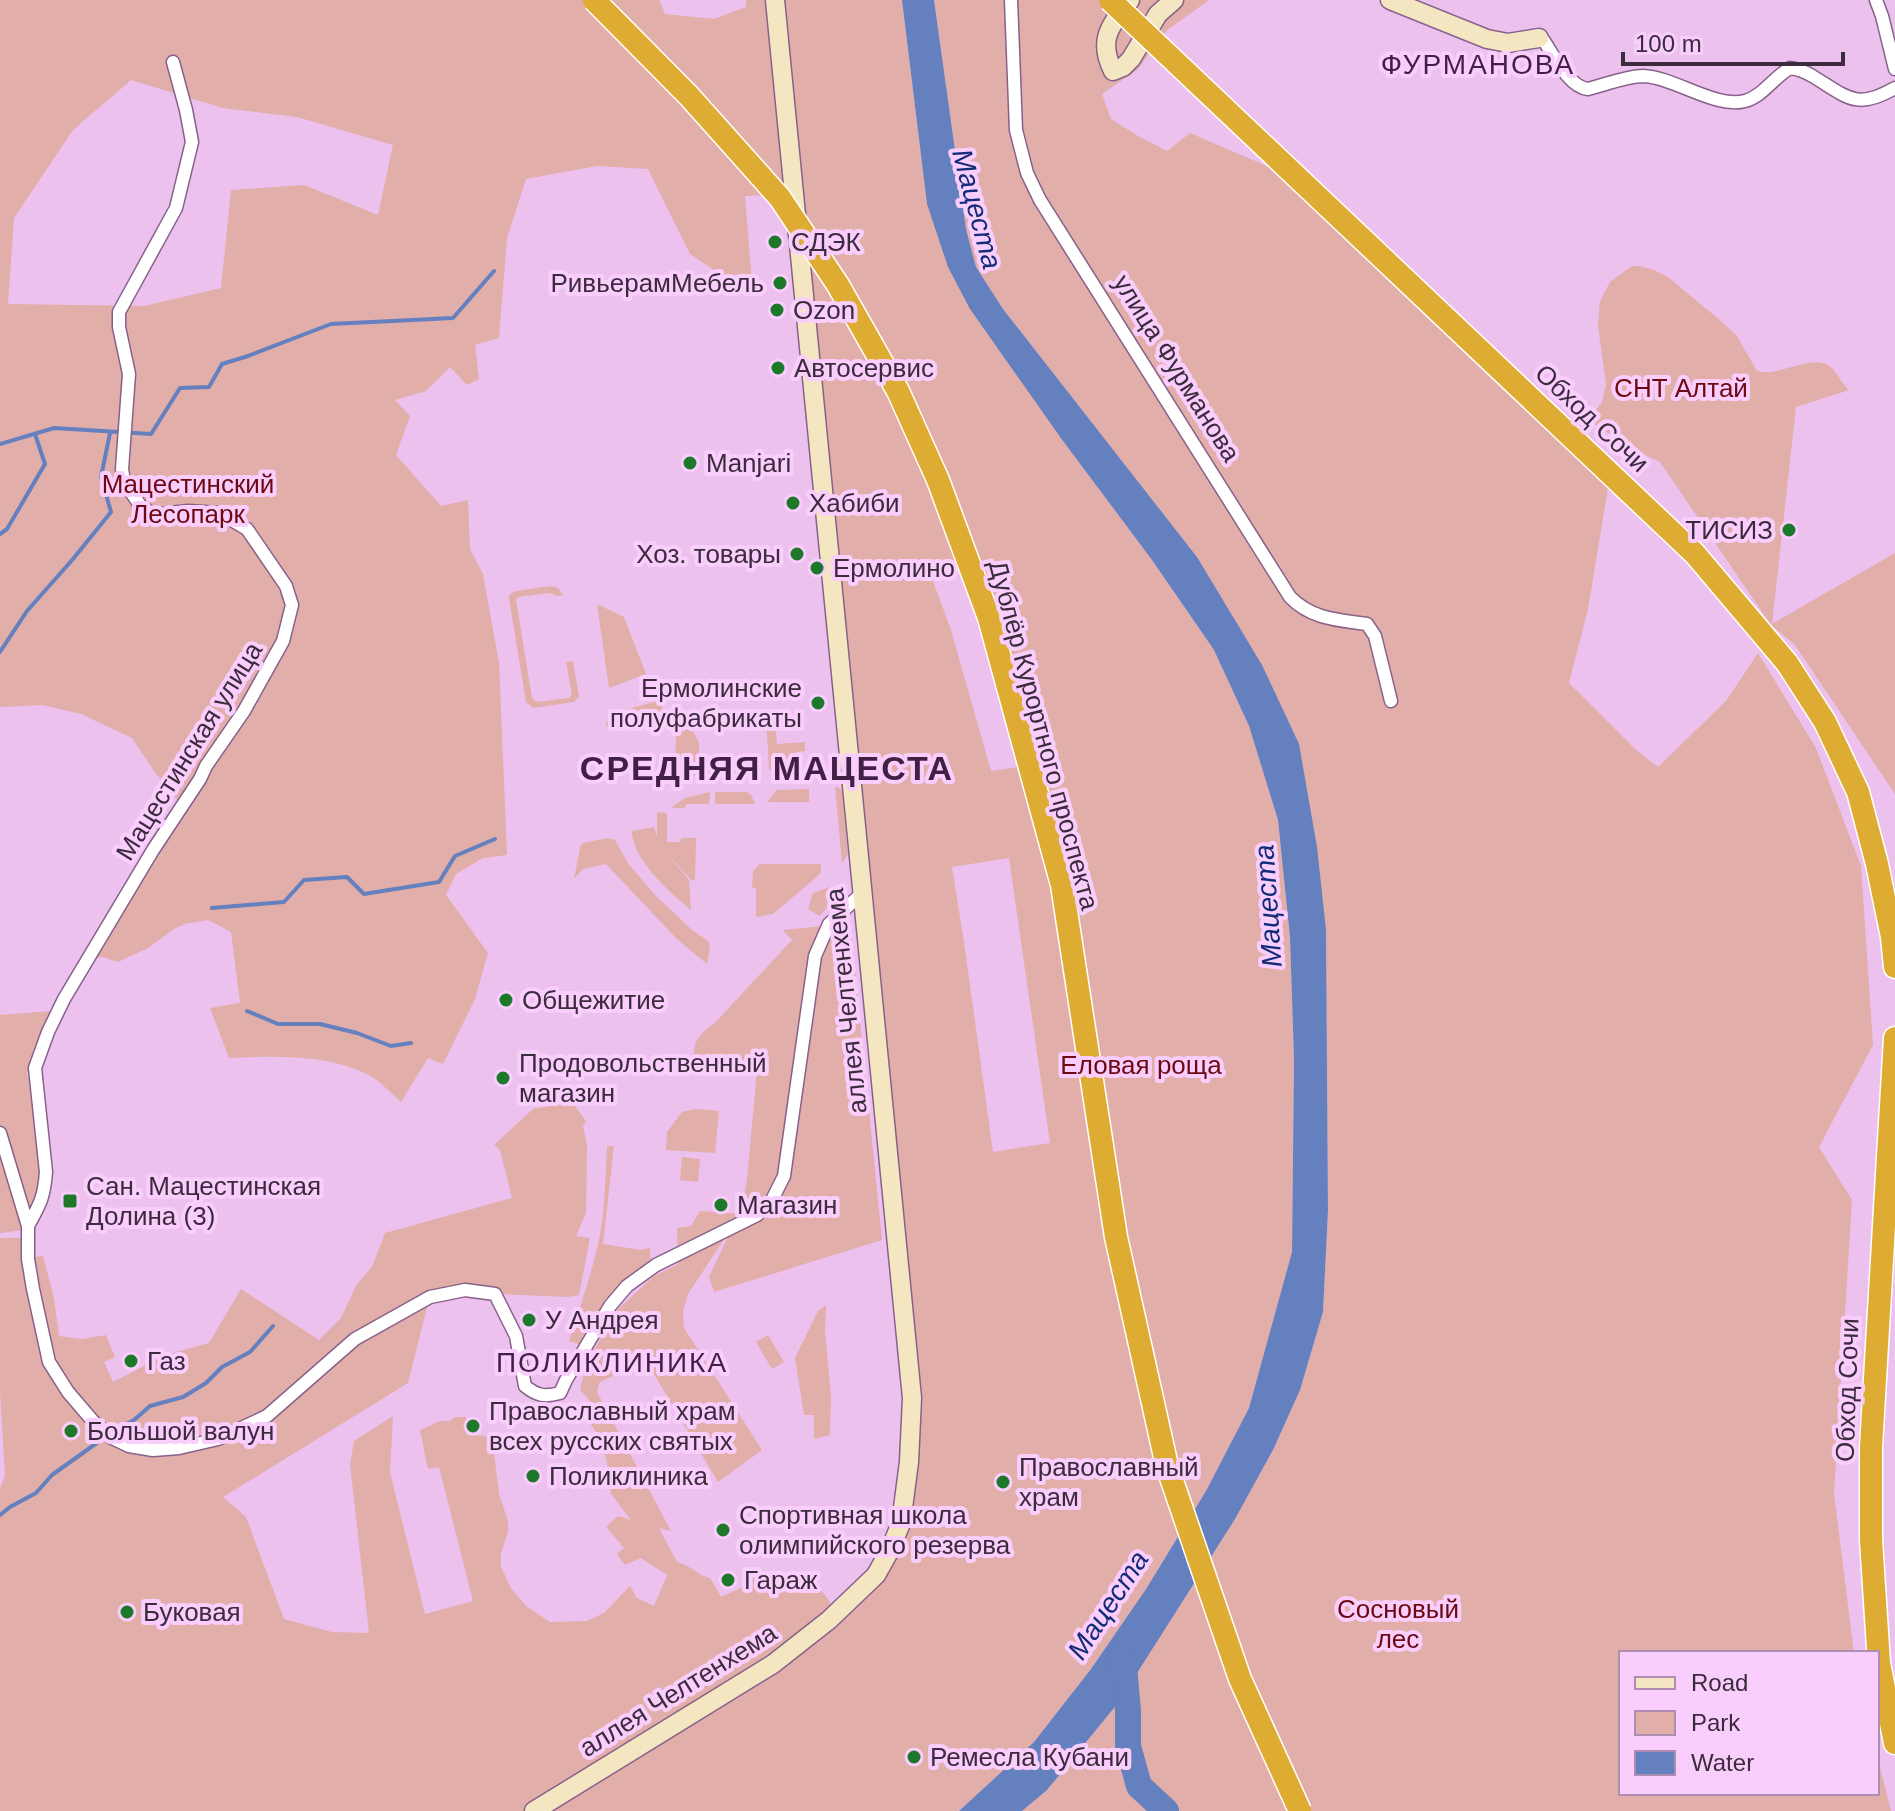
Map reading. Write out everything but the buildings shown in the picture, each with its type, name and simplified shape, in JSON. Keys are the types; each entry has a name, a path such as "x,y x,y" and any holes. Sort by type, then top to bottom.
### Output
{"highway":[{"name":"Дублёр Курортного проспекта","path":"594,0 689,96 780,198 838,285 898,391 938,480 989,618 1062,885 1116,1237 1167,1466 1240,1679 1300,1811"},
{"name":"Обход Сочи","path":"1110,0 1695,554 1787,663 1825,722 1858,792 1877,864 1895,967"},
{"name":"Обход Сочи","path":"1878,1651 1871,1540 1871,1462 1895,1038"},
{"name":"Обход Сочи","path":"1879,1663 1895,1743"}],"main road":[{"name":"аллея Челтенхема","path":"534,1811 773,1664 829,1620 876,1575 901,1523 909,1462 912,1398 775,0"},
{"path":"1130,0 1106,37 1107,58 1113,71 1131,59 1158,14 1174,0"},
{"path":"1390,0 1487,39 1508,43 1539,38"}],"street":[{"name":"улица Фурманова","path":"1011,0 1016,130 1027,173 1040,200 1290,597 1299,607 1313,614 1367,624 1375,636 1391,701"},
{"path":"1876,0 1895,69"},
{"path":"1539,38 1573,82 1583,89 1645,76 1718,100 1744,101 1790,68 1800,69 1846,97 1858,100 1875,99 1895,88"},
{"name":"Мацестинская улица","path":"28,1226 42,1200 45,1187 35,1068 48,1032 64,999 153,850 244,711 283,641 292,605 286,586 247,529 220,513 151,513 140,505 124,481 122,469 129,374 119,312 176,208 192,142 173,62"},
{"name":"Мацестинская улица","path":"0,1133 28,1226 28,1259 49,1362 68,1392 110,1437 129,1446 153,1450 218,1439 267,1416 355,1339 430,1297 465,1290 495,1294 516,1336 525,1386 536,1395 550,1396 560,1393 610,1306 627,1286 656,1265 757,1215 771,1202 784,1176 815,956 829,924 861,894"}],"green space":[{"path":"0,0 659,0 665,14 714,19 746,7 746,0 902,0 927,203 1063,441 1152,560 1214,650 1249,726 1278,820 1290,937 1294,1060 1292,1252 1249,1408 1206,1491 1146,1589 1091,1669 1034,1742 959,1811 0,1811 0,1488 5,1476 0,1391 0,1238 21,1238 28,1258 43,1256 54,1298 59,1336 82,1339 106,1335 115,1357 104,1362 113,1382 165,1355 209,1343 241,1289 319,1340 341,1318 357,1284 372,1267 385,1233 512,1198 500,1150 494,1145 533,1109 575,1106 586,1121 583,1126 587,1145 586,1213 576,1236 590,1238 579,1295 430,1296 408,1383 223,1497 246,1517 284,1619 332,1632 369,1633 350,1464 354,1441 393,1416 390,1472 425,1614 473,1601 439,1467 428,1469 420,1430 440,1421 466,1417 467,1435 492,1436 499,1494 508,1521 501,1567 511,1588 526,1606 550,1622 587,1621 604,1613 630,1586 637,1598 654,1606 667,1575 641,1558 625,1565 617,1554 624,1548 606,1527 618,1516 631,1520 611,1494 607,1462 599,1436 580,1409 590,1401 580,1390 587,1362 617,1310 654,1276 678,1264 677,1228 691,1226 700,1211 740,1214 747,1180 757,1070 692,1062 696,1042 792,940 783,930 833,925 849,912 882,1240 714,1292 709,1277 733,1226 688,1294 683,1311 684,1328 762,1450 718,1482 645,1359 599,1383 597,1392 671,1531 659,1528 677,1562 710,1578 721,1597 745,1586 756,1575 770,1579 779,1586 819,1587 837,1612 890,1550 910,1461 794,194 745,196 753,296 690,254 648,169 597,166 526,179 507,238 499,338 475,345 479,379 467,385 450,367 426,391 395,400 410,416 396,455 441,506 468,500 470,549 483,574 499,663 507,855 483,858 456,874 446,895 488,953 475,999 443,1064 428,1058 401,1102 371,1077 351,1067 282,1057 229,1058 210,1008 240,1003 231,932 208,920 174,929 148,948 118,962 103,957 82,958 178,801 132,738 81,714 42,705 0,707","holes":["131,80 223,108 297,117 393,145 378,215 304,185 231,190 221,288 144,306 8,304 14,218 73,130","959,561 982,618 1024,766 991,771 951,630 930,573","1009,858 1050,1143 993,1152 952,867"]},
{"name":"Сосновый лес","path":"934,0 1209,0 1166,31 1137,70 1102,94 1111,119 1167,151 1190,133 1276,170 1608,488 1588,609 1569,683 1635,749 1658,767 1726,701 1758,653 1816,748 1861,866 1873,1045 1819,1147 1852,1200 1834,1493 1854,1651 1619,1651 1619,1795 1879,1795 1879,1764 1891,1811 1022,1811 1047,1790 1118,1703 1235,1519 1273,1450 1300,1390 1323,1312 1328,1210 1326,930 1262,666 1197,557 1003,309 976,267 966,229"},
{"name":"СНТ Алтай","path":"1632,266 1654,270 1668,277 1721,321 1737,336 1757,371 1776,371 1816,362 1833,369 1849,390 1796,407 1772,624 1895,553 1895,794 1795,645 1771,625 1660,462 1588,420 1602,402 1606,384 1598,326 1600,301 1610,282"},
{"path":"551,586 558,588 563,595 550,593 518,597 516,600 532,698 537,702 569,698 572,694 566,662 573,661 579,696 574,702 533,708 526,702 509,599 510,594 516,591"},
{"path":"597,604 624,617 646,674 609,688"},
{"path":"657,701 669,716 683,716 686,719 699,742 702,775 680,776 675,773 676,736 671,727 606,726 606,722 622,711"},
{"path":"774,713 777,744 805,742 805,751 796,752 797,771 776,773 769,769 766,714"},
{"path":"754,759 754,771 747,776 705,776 705,760"},
{"path":"835,787 842,791 848,854 842,863"},
{"path":"809,789 809,802 767,802 777,790"},
{"path":"710,792 709,804 686,804 685,808 671,808 685,798"},
{"path":"715,792 747,792 755,804 715,804"},
{"path":"657,812 667,813 667,842 696,838 695,880 691,880 665,851 689,880 691,910 654,875 634,842 632,831 654,827 657,838"},
{"path":"608,838 615,840 628,863 655,895 708,941 707,964 676,938 606,864 583,869 574,879 583,843"},
{"path":"760,864 821,864 821,873 773,914 756,917 753,871"},
{"path":"830,887 832,901 820,916 808,909 813,893"},
{"path":"52,1011 27,1073 46,1172 23,1230 0,1233 0,1015"},
{"path":"695,1109 719,1111 715,1153 666,1150 667,1132 682,1112"},
{"path":"607,1146 614,1146 603,1244 641,1250 650,1248 651,1262 580,1345 569,1341 601,1231"},
{"path":"682,1157 700,1159 698,1182 680,1180"},
{"path":"826,1305 830,1435 814,1439 814,1415 804,1415 795,1358 818,1311"},
{"path":"768,1335 784,1362 772,1369 756,1342"}],"water":[{"path":"902,0 934,0 966,229 976,267 1003,309 1197,557 1262,665 1299,744 1317,847 1326,930 1328,1210 1323,1312 1300,1390 1273,1450 1235,1519 1118,1703 1047,1790 1022,1811 959,1811 1034,1742 1091,1669 1146,1589 1206,1491 1249,1408 1292,1252 1294,1060 1290,937 1278,820 1249,726 1214,650 970,309 948,267 927,204"}],"waterway":[{"path":"0,444 54,428 151,434 180,388 209,387 222,364 331,324 453,318 494,271"},
{"path":"0,652 27,611 111,512 101,477 110,433"},
{"path":"0,534 7,529 45,464 35,434"},
{"path":"212,908 284,902 304,880 347,877 364,894 439,882 455,856 495,839"},
{"path":"247,1011 278,1024 320,1024 391,1046 411,1043"},
{"path":"117,1429 150,1406 183,1397 206,1383 222,1367 250,1352 273,1326"},
{"path":"0,1515 36,1493 52,1475 101,1440"},
{"path":"1123,1656 1128,1746 1139,1786 1166,1811"}],"place":[{"name":"СДЭК","path":"775,242"},
{"name":"РивьерамМебель","path":"780,283"},
{"name":"Ozon","path":"777,310"},
{"name":"Автосервис","path":"778,368"},
{"name":"Manjari","path":"690,463"},
{"name":"Хабиби","path":"793,503"},
{"name":"ТИСИЗ","path":"1789,530"},
{"name":"Хоз. товары","path":"797,554"},
{"name":"Ермолино","path":"817,568"},
{"name":"Ермолинские полуфабрикаты","path":"818,703"},
{"name":"Общежитие","path":"506,1000"},
{"name":"Продовольственный магазин","path":"503,1078"},
{"name":"Сан. Мацестинская Долина (3)","path":"70,1201"},
{"name":"Магазин","path":"721,1205"},
{"name":"У Андрея","path":"529,1320"},
{"name":"Газ","path":"131,1361"},
{"name":"Православный храм всех русских святых","path":"473,1426"},
{"name":"Большой валун","path":"71,1431"},
{"name":"Поликлиника","path":"533,1476"},
{"name":"Православный храм","path":"1003,1482"},
{"name":"Спортивная школа олимпийского резерва","path":"723,1530"},
{"name":"Гараж","path":"728,1580"},
{"name":"Буковая","path":"127,1612"},
{"name":"Ремесла Кубани","path":"914,1757"}],"district":[{"name":"ФУРМАНОВА","path":"1478,64"},
{"name":"СРЕДНЯЯ МАЦЕСТА","path":"767,768"},
{"name":"ПОЛИКЛИНИКА","path":"612,1362"}],"water label":[{"name":"Мацеста","path":"977,209"},
{"name":"Мацеста","path":"1268,906"},
{"name":"Мацеста","path":"1108,1605"}],"park label":[{"name":"Мацестинский Лесопарк","path":"188,499"},
{"name":"Еловая роща","path":"1141,1065"}]}
